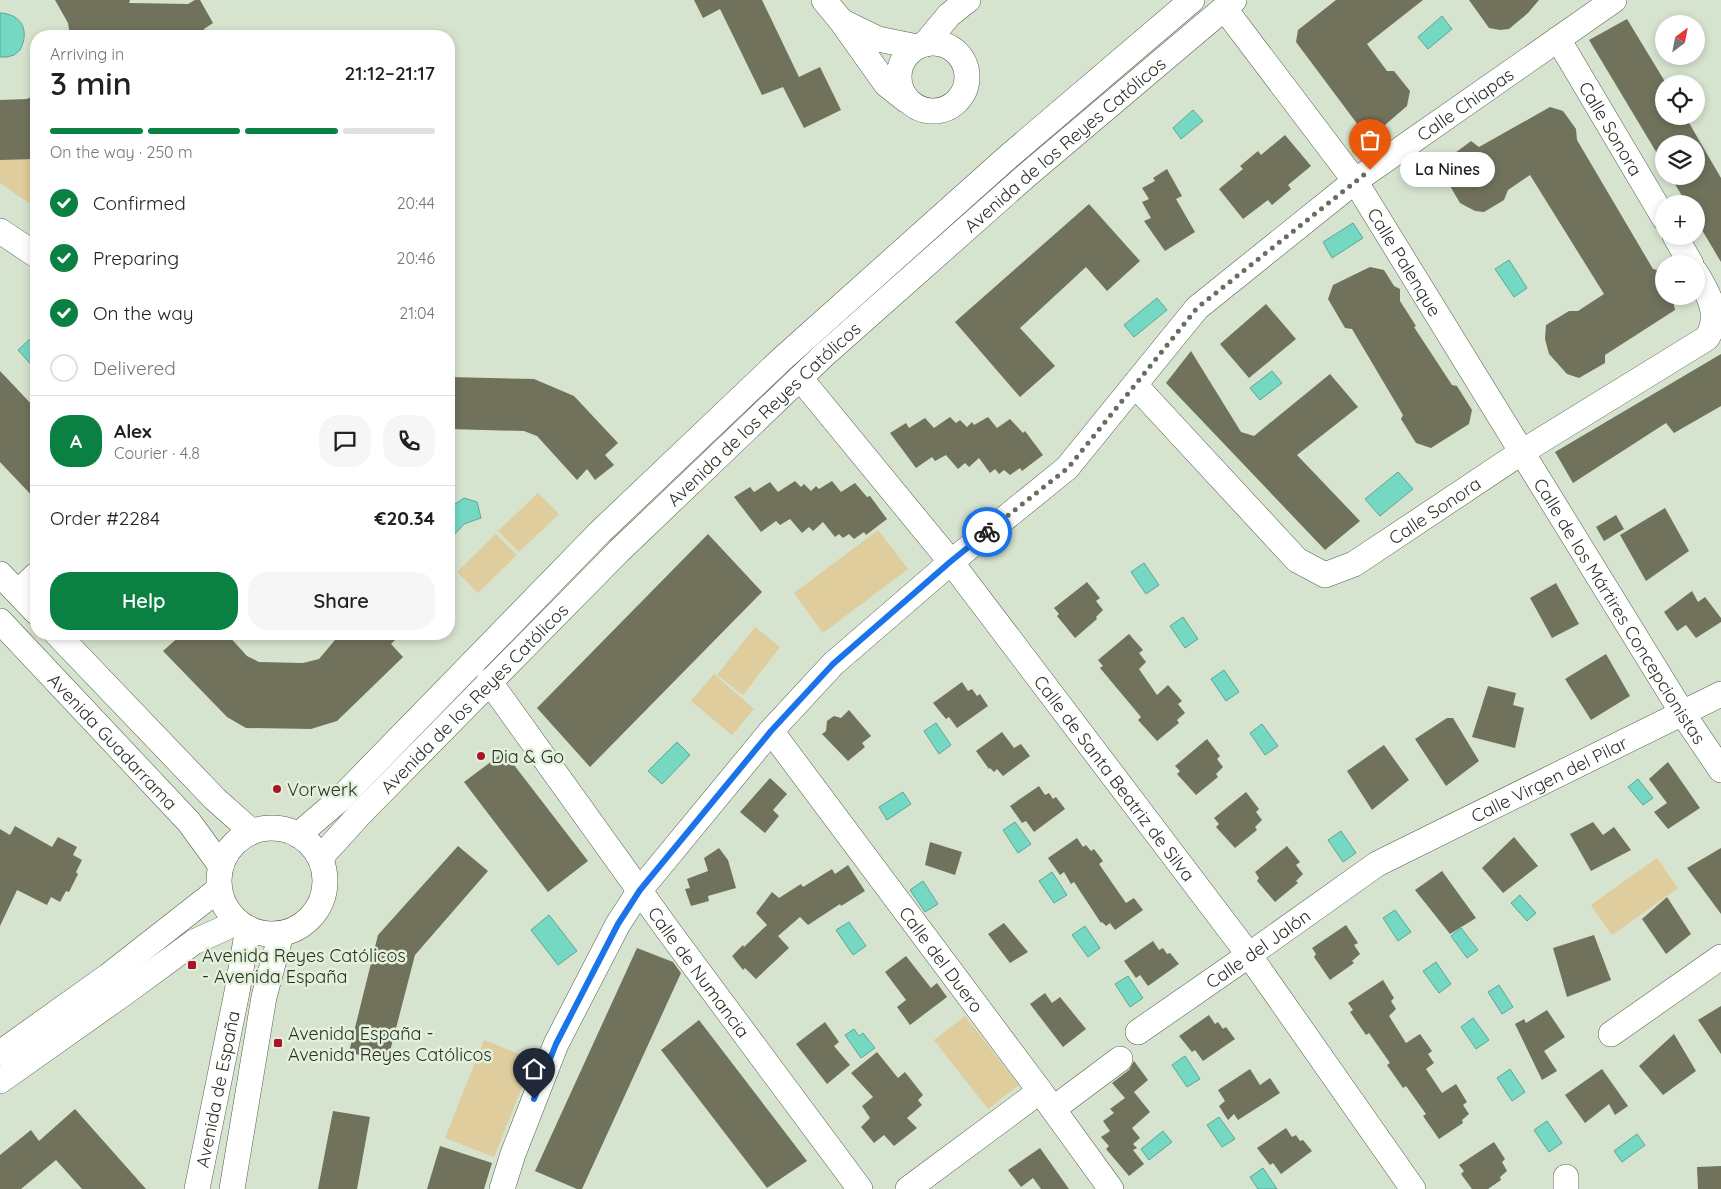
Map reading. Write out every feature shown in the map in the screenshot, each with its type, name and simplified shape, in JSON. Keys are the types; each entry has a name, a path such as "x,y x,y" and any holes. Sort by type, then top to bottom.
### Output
{"street":[{"path":"824,0 886,84 912,104 930,112 940,111 949,108 963,94 967,84 967,74 959,55 951,48 942,44 921,46 878,39 842,22"},
{"path":"912,104 900,88 900,68 904,59 921,46 949,15 968,0"},
{"name":"Avenida de los Reyes Católicos","path":"298,835 339,800 600,532 788,353 1009,156 1192,0"},
{"name":"Calle Chiapas","path":"502,1189 513,1154 556,1044 618,924 640,890 771,731 833,664 950,562 1068,468 1197,308 1355,181 1614,0"},
{"name":"Avenida de los Reyes Católicos","path":"320,858 358,815 620,550 800,378 1027,174 1229,4"},
{"name":"Calle Palenque","path":"1229,4 1355,181 1522,452"},
{"path":"949,15 951,48"},
{"name":"Calle Sonora","path":"1558,39 1655,203"},
{"path":"0,231 30,251"},
{"name":"Calle Sonora","path":"1135,385 1298,560 1325,575 1354,564 1522,452 1707,338 1714,330 1717,318 1713,302 1705,288"},
{"name":"Calle de Santa Beatriz de Silva","path":"800,378 950,562 1249,955 1413,1189"},
{"name":"Calle de los Mártires Concepcionistas","path":"1522,452 1683,714 1721,770"},
{"path":"0,574 30,605"},
{"path":"18,592 30,581"},
{"name":"Avenida Guadarrama","path":"0,621 189,822 220,877"},
{"name":"Avenida Guadarrama","path":"63,640 215,799 252,832"},
{"name":"Calle de Numancia","path":"489,681 670,933 860,1189"},
{"name":"Calle Virgen del Pilar","path":"1377,864 1721,694"},
{"name":"Calle del Duero","path":"771,731 1047,1100 1111,1189"},
{"path":"267,828 283,829 298,835 311,844 320,858 325,877 323,896 314,914 299,927 281,934 264,934 243,925 226,907 220,877 228,851 238,840 252,832 267,828"},
{"name":"Calle del Jalón","path":"1138,1032 1377,864"},
{"path":"0,1053 108,976 220,877"},
{"path":"0,1081 194,942 243,925"},
{"name":"Avenida de España","path":"197,1189 237,992 243,925"},
{"name":"Avenida de España","path":"232,1189 264,997 281,934"},
{"path":"1611,1034 1721,957"},
{"path":"908,1189 1047,1100 1120,1059"}],"shaded area":[{"path":"0,160 30,160 30,204 0,183"},
{"path":"538,493 559,514 519,552 498,531"},
{"path":"878,530 908,569 823,633 794,593"},
{"path":"496,534 517,555 478,593 457,572"},
{"path":"755,627 780,647 743,695 717,675"},
{"path":"714,674 754,709 732,735 691,701"},
{"path":"1657,858 1678,888 1612,935 1591,905"},
{"path":"965,1016 1019,1085 988,1109 934,1040"},
{"path":"484,1040 533,1060 494,1157 445,1138"}],"water":[{"path":"0,13 8,14 19,20 24,30 23,43 20,50 14,55 7,57 0,57"},
{"path":"1442,16 1452,29 1428,49 1418,37"},
{"path":"1193,110 1203,121 1181,139 1173,128"},
{"path":"1353,223 1363,238 1332,258 1323,242"},
{"path":"1509,260 1527,288 1514,297 1495,269"},
{"path":"1157,298 1167,310 1134,337 1124,325"},
{"path":"30,339 30,363 18,350"},
{"path":"1272,371 1282,383 1260,400 1250,388"},
{"path":"1398,472 1413,489 1380,516 1365,499"},
{"path":"464,498 477,502 481,518 464,524 455,534 455,504"},
{"path":"1144,563 1159,585 1146,594 1131,572"},
{"path":"1183,617 1198,639 1185,648 1170,626"},
{"path":"1224,670 1239,692 1226,701 1211,679"},
{"path":"936,723 951,745 939,754 924,731"},
{"path":"1262,724 1278,746 1265,755 1250,733"},
{"path":"677,742 690,755 662,784 648,771"},
{"path":"1638,779 1653,798 1643,805 1628,787"},
{"path":"903,792 911,804 887,820 879,807"},
{"path":"1015,822 1031,844 1018,853 1003,830"},
{"path":"1341,831 1356,853 1343,862 1328,840"},
{"path":"1052,872 1067,895 1054,903 1039,881"},
{"path":"923,881 938,904 925,912 910,890"},
{"path":"1520,895 1536,913 1527,921 1511,903"},
{"path":"1395,910 1411,932 1398,941 1383,918"},
{"path":"549,915 577,951 558,965 531,930"},
{"path":"849,922 866,946 853,955 836,930"},
{"path":"1085,926 1100,948 1088,957 1072,935"},
{"path":"1461,928 1478,950 1467,958 1451,936"},
{"path":"1436,962 1451,984 1439,993 1423,971"},
{"path":"1128,976 1143,998 1130,1007 1115,984"},
{"path":"1499,985 1513,1007 1502,1014 1488,992"},
{"path":"1473,1018 1489,1040 1476,1049 1461,1027"},
{"path":"854,1029 859,1036 863,1033 875,1048 861,1058 845,1035"},
{"path":"1185,1056 1200,1079 1187,1087 1172,1065"},
{"path":"1510,1069 1525,1092 1512,1101 1497,1078"},
{"path":"1219,1117 1235,1139 1222,1147 1207,1125"},
{"path":"1547,1121 1562,1143 1549,1152 1534,1130"},
{"path":"1163,1131 1172,1142 1149,1160 1141,1149"},
{"path":"1637,1134 1645,1145 1622,1162 1614,1151"},
{"path":"1263,1168 1277,1189 1258,1189 1250,1177"}],"building":[{"path":"55,0 130,0 129,3 188,4 195,0 200,0 213,23 204,30 69,30 68,23"},
{"path":"694,0 762,0 799,77 820,67 841,110 804,128 783,87 762,95 720,9 703,18"},
{"path":"1336,0 1423,0 1367,44 1387,71 1394,71 1410,91 1407,106 1378,131 1361,129 1296,42 1298,30"},
{"path":"1469,0 1539,0 1528,13 1509,29 1500,30 1489,28"},
{"path":"1627,19 1661,75 1655,75 1655,125 1690,125 1696,135 1655,135 1655,150 1589,40"},
{"path":"30,97 30,159 0,160 0,100"},
{"path":"1550,107 1563,111 1576,129 1577,140 1655,270 1655,305 1674,305 1675,310 1605,355 1605,363 1579,378 1567,374 1549,354 1545,339 1546,325 1569,311 1578,311 1604,294 1530,175 1508,190 1504,200 1484,212 1475,211 1460,203 1446,179 1447,159 1471,141 1479,147"},
{"path":"1285,135 1311,166 1288,185 1291,189 1272,205 1268,200 1243,219 1219,189 1243,169 1240,166 1258,151 1261,155"},
{"path":"1705,150 1721,178 1721,262 1705,235 1705,195 1682,195 1675,185 1705,185"},
{"path":"1167,169 1182,196 1176,199 1195,232 1165,251 1144,221 1151,218 1142,202 1149,199 1142,188 1155,181 1153,178"},
{"path":"1089,204 1140,261 1107,291 1086,267 1020,328 1055,366 1020,397 955,322"},
{"path":"1370,267 1384,270 1394,286 1400,289 1400,301 1416,326 1414,327 1452,385 1457,386 1472,410 1469,424 1431,448 1416,443 1401,419 1403,415 1352,329 1345,328 1328,299 1333,285"},
{"path":"1266,304 1296,339 1249,378 1220,344"},
{"path":"1191,351 1241,432 1254,436 1330,374 1358,407 1297,455 1360,521 1325,550 1166,383"},
{"path":"1721,354 1721,406 1674,433 1666,423 1573,483 1555,452"},
{"path":"0,371 30,403 30,494 0,462"},
{"path":"455,377 534,379 574,396 618,443 605,455 614,465 595,480 587,469 577,480 537,436 524,431 455,429"},
{"path":"950,417 956,423 960,420 967,427 972,422 974,425 988,417 997,428 1010,419 1023,433 1025,431 1043,455 1022,471 1020,468 1010,475 1004,470 999,474 995,469 990,473 979,458 969,467 965,463 958,469 946,455 935,461 932,457 916,468 890,433 906,423 909,428 925,418 934,428"},
{"path":"795,481 801,487 804,484 811,491 816,486 819,489 832,481 841,492 855,483 867,497 870,496 887,519 866,535 864,532 854,539 849,534 843,538 839,534 835,537 823,522 813,531 809,527 802,533 790,519 780,525 776,521 761,532 734,497 750,487 754,492 770,482 778,492"},
{"path":"1665,508 1689,551 1646,581 1620,535"},
{"path":"1616,515 1624,529 1604,541 1596,527"},
{"path":"708,534 762,592 590,767 537,708"},
{"path":"1087,582 1100,598 1096,601 1103,610 1096,617 1097,619 1075,638 1057,616 1059,614 1054,608"},
{"path":"1556,583 1579,624 1552,638 1530,598"},
{"path":"1692,591 1698,602 1705,597 1721,618 1721,622 1696,638 1686,625 1677,631 1664,612"},
{"path":"1129,634 1143,650 1139,653 1146,662 1139,669 1157,695 1168,685 1182,701 1178,704 1185,713 1177,720 1179,723 1157,741 1138,720 1141,717 1100,668 1103,666 1098,660"},
{"path":"175,640 232,640 247,656 259,662 303,663 319,659 335,640 395,640 391,644 403,657 337,721 311,729 246,728 227,717 163,651"},
{"path":"1606,654 1630,696 1591,720 1565,679"},
{"path":"962,682 968,691 972,689 977,696 980,694 988,706 957,728 949,717 946,719 933,703"},
{"path":"1488,686 1516,693 1513,705 1524,708 1515,748 1472,737"},
{"path":"849,710 871,736 862,743 865,747 848,761 822,734 826,731 827,721 834,716 841,718"},
{"path":"1447,718 1453,718 1479,761 1446,786 1415,739"},
{"path":"1002,732 1014,748 1021,744 1030,756 1003,776 997,769 994,772 989,769 976,751"},
{"path":"1207,739 1220,756 1217,759 1223,767 1216,774 1218,777 1196,795 1177,774 1180,771 1175,766"},
{"path":"1384,745 1409,780 1372,810 1347,771"},
{"path":"504,752 588,861 548,892 464,782"},
{"path":"1668,762 1700,808 1668,829 1654,812 1667,803 1649,779"},
{"path":"770,778 787,794 773,810 779,816 765,833 740,812"},
{"path":"1039,786 1045,795 1049,793 1053,799 1056,797 1065,809 1034,832 1026,821 1022,823 1010,806"},
{"path":"1246,792 1259,809 1256,812 1262,820 1255,827 1257,830 1235,848 1216,827 1219,824 1214,818"},
{"path":"1593,822 1603,835 1614,827 1631,850 1591,871 1570,834"},
{"path":"15,826 52,847 58,837 77,847 73,855 82,860 76,872 78,874 69,892 66,891 60,902 51,897 47,905 17,890 0,926 0,829 10,835"},
{"path":"1514,837 1538,866 1503,893 1482,868"},
{"path":"1077,838 1083,847 1086,845 1091,851 1094,849 1103,861 1099,864 1126,903 1134,898 1143,910 1115,930 1110,923 1106,926 1101,923 1074,882 1071,884 1064,872 1060,875 1048,858"},
{"path":"930,842 962,852 955,875 925,865"},
{"path":"458,846 488,871 415,955 387,1063 349,1052 378,935"},
{"path":"1287,846 1300,862 1296,865 1303,874 1296,881 1298,883 1275,902 1257,881 1259,878 1255,872"},
{"path":"719,848 728,860 736,888 708,896 709,901 691,906 685,889 690,888 687,879 708,871 704,858"},
{"path":"1721,848 1721,914 1687,868"},
{"path":"848,865 865,891 841,906 840,904 808,925 800,917 778,936 789,948 756,979 745,968 743,970 732,956 767,925 756,913 772,892 779,898 801,884 803,887 832,869 835,874"},
{"path":"1442,871 1476,918 1450,934 1415,890"},
{"path":"1667,897 1691,934 1666,954 1642,919"},
{"path":"1004,923 1028,952 1010,963 988,934"},
{"path":"1346,925 1358,943 1354,945 1360,954 1352,961 1354,963 1330,980 1314,957 1316,954 1312,948"},
{"path":"1594,935 1611,980 1567,997 1553,948"},
{"path":"1153,941 1159,950 1163,948 1179,964 1148,986 1140,975 1136,978 1124,961"},
{"path":"637,948 673,962 681,973 582,1189 577,1189 535,1171"},
{"path":"906,956 931,988 937,983 947,997 910,1025 897,1007 906,1000 885,972"},
{"path":"1383,980 1394,998 1391,1001 1396,1009 1389,1016 1406,1043 1420,1034 1432,1051 1428,1054 1434,1063 1426,1069 1442,1093 1456,1084 1467,1102 1463,1105 1469,1114 1462,1120 1463,1123 1439,1139 1423,1116 1426,1114 1406,1086 1403,1088 1387,1065 1390,1063 1369,1033 1366,1035 1350,1012 1353,1010 1348,1003"},
{"path":"1045,993 1052,1003 1060,997 1086,1029 1063,1047 1030,1004"},
{"path":"1721,1006 1721,1054 1698,1020"},
{"path":"1547,1010 1565,1037 1544,1051 1557,1071 1542,1080 1515,1024 1524,1019 1526,1023"},
{"path":"1209,1015 1215,1024 1218,1022 1223,1029 1226,1027 1235,1039 1203,1061 1195,1050 1192,1052 1179,1036"},
{"path":"699,1020 807,1161 767,1188 661,1050"},
{"path":"825,1022 839,1042 834,1046 850,1065 827,1084 796,1044"},
{"path":"1674,1034 1696,1071 1663,1095 1639,1066"},
{"path":"877,1052 898,1078 905,1072 923,1095 918,1100 922,1105 907,1118 917,1128 894,1146 884,1135 874,1143 861,1127 870,1118 862,1106 873,1097 851,1073"},
{"path":"1134,1061 1148,1080 1134,1092 1150,1112 1132,1128 1140,1138 1133,1144 1137,1148 1133,1150 1144,1164 1129,1176 1106,1149 1109,1146 1101,1137 1110,1131 1103,1121 1114,1113 1110,1109 1125,1098 1112,1083 1129,1070"},
{"path":"1250,1069 1260,1085 1270,1078 1280,1093 1238,1120 1234,1114 1228,1120 1219,1106 1225,1101 1218,1090"},
{"path":"1602,1069 1628,1106 1615,1115 1609,1104 1585,1123 1565,1095"},
{"path":"75,1109 146,1189 82,1189 56,1160 21,1189 0,1189 0,1155 31,1130 39,1141"},
{"path":"333,1111 370,1117 357,1189 318,1189"},
{"path":"1286,1128 1292,1137 1296,1135 1312,1151 1281,1174 1273,1163 1270,1165 1257,1148"},
{"path":"1494,1142 1505,1159 1502,1162 1507,1171 1500,1177 1501,1180 1488,1189 1472,1189 1461,1174 1464,1171 1459,1165"},
{"path":"440,1146 492,1163 484,1189 427,1189"},
{"path":"1040,1148 1069,1189 1041,1189 1033,1178 1021,1187 1008,1170"},
{"path":"1721,1166 1721,1189 1698,1189 1697,1167"}],"way so far":[{"path":"987,532 1068,468 1197,308 1370,170"}],"place":[{"name":"La Nines","path":"1370,170"},
{"name":"Dia & Go","path":"481,756"},
{"name":"Vorwerk","path":"277,789"},
{"name":"Avenida Reyes Católicos - Avenida España","path":"192,965"},
{"name":"Avenida España - Avenida Reyes Católicos","path":"278,1043"}],"route":[{"path":"534,1099 556,1044 618,924 640,890 771,731 833,664 987,532"}]}
